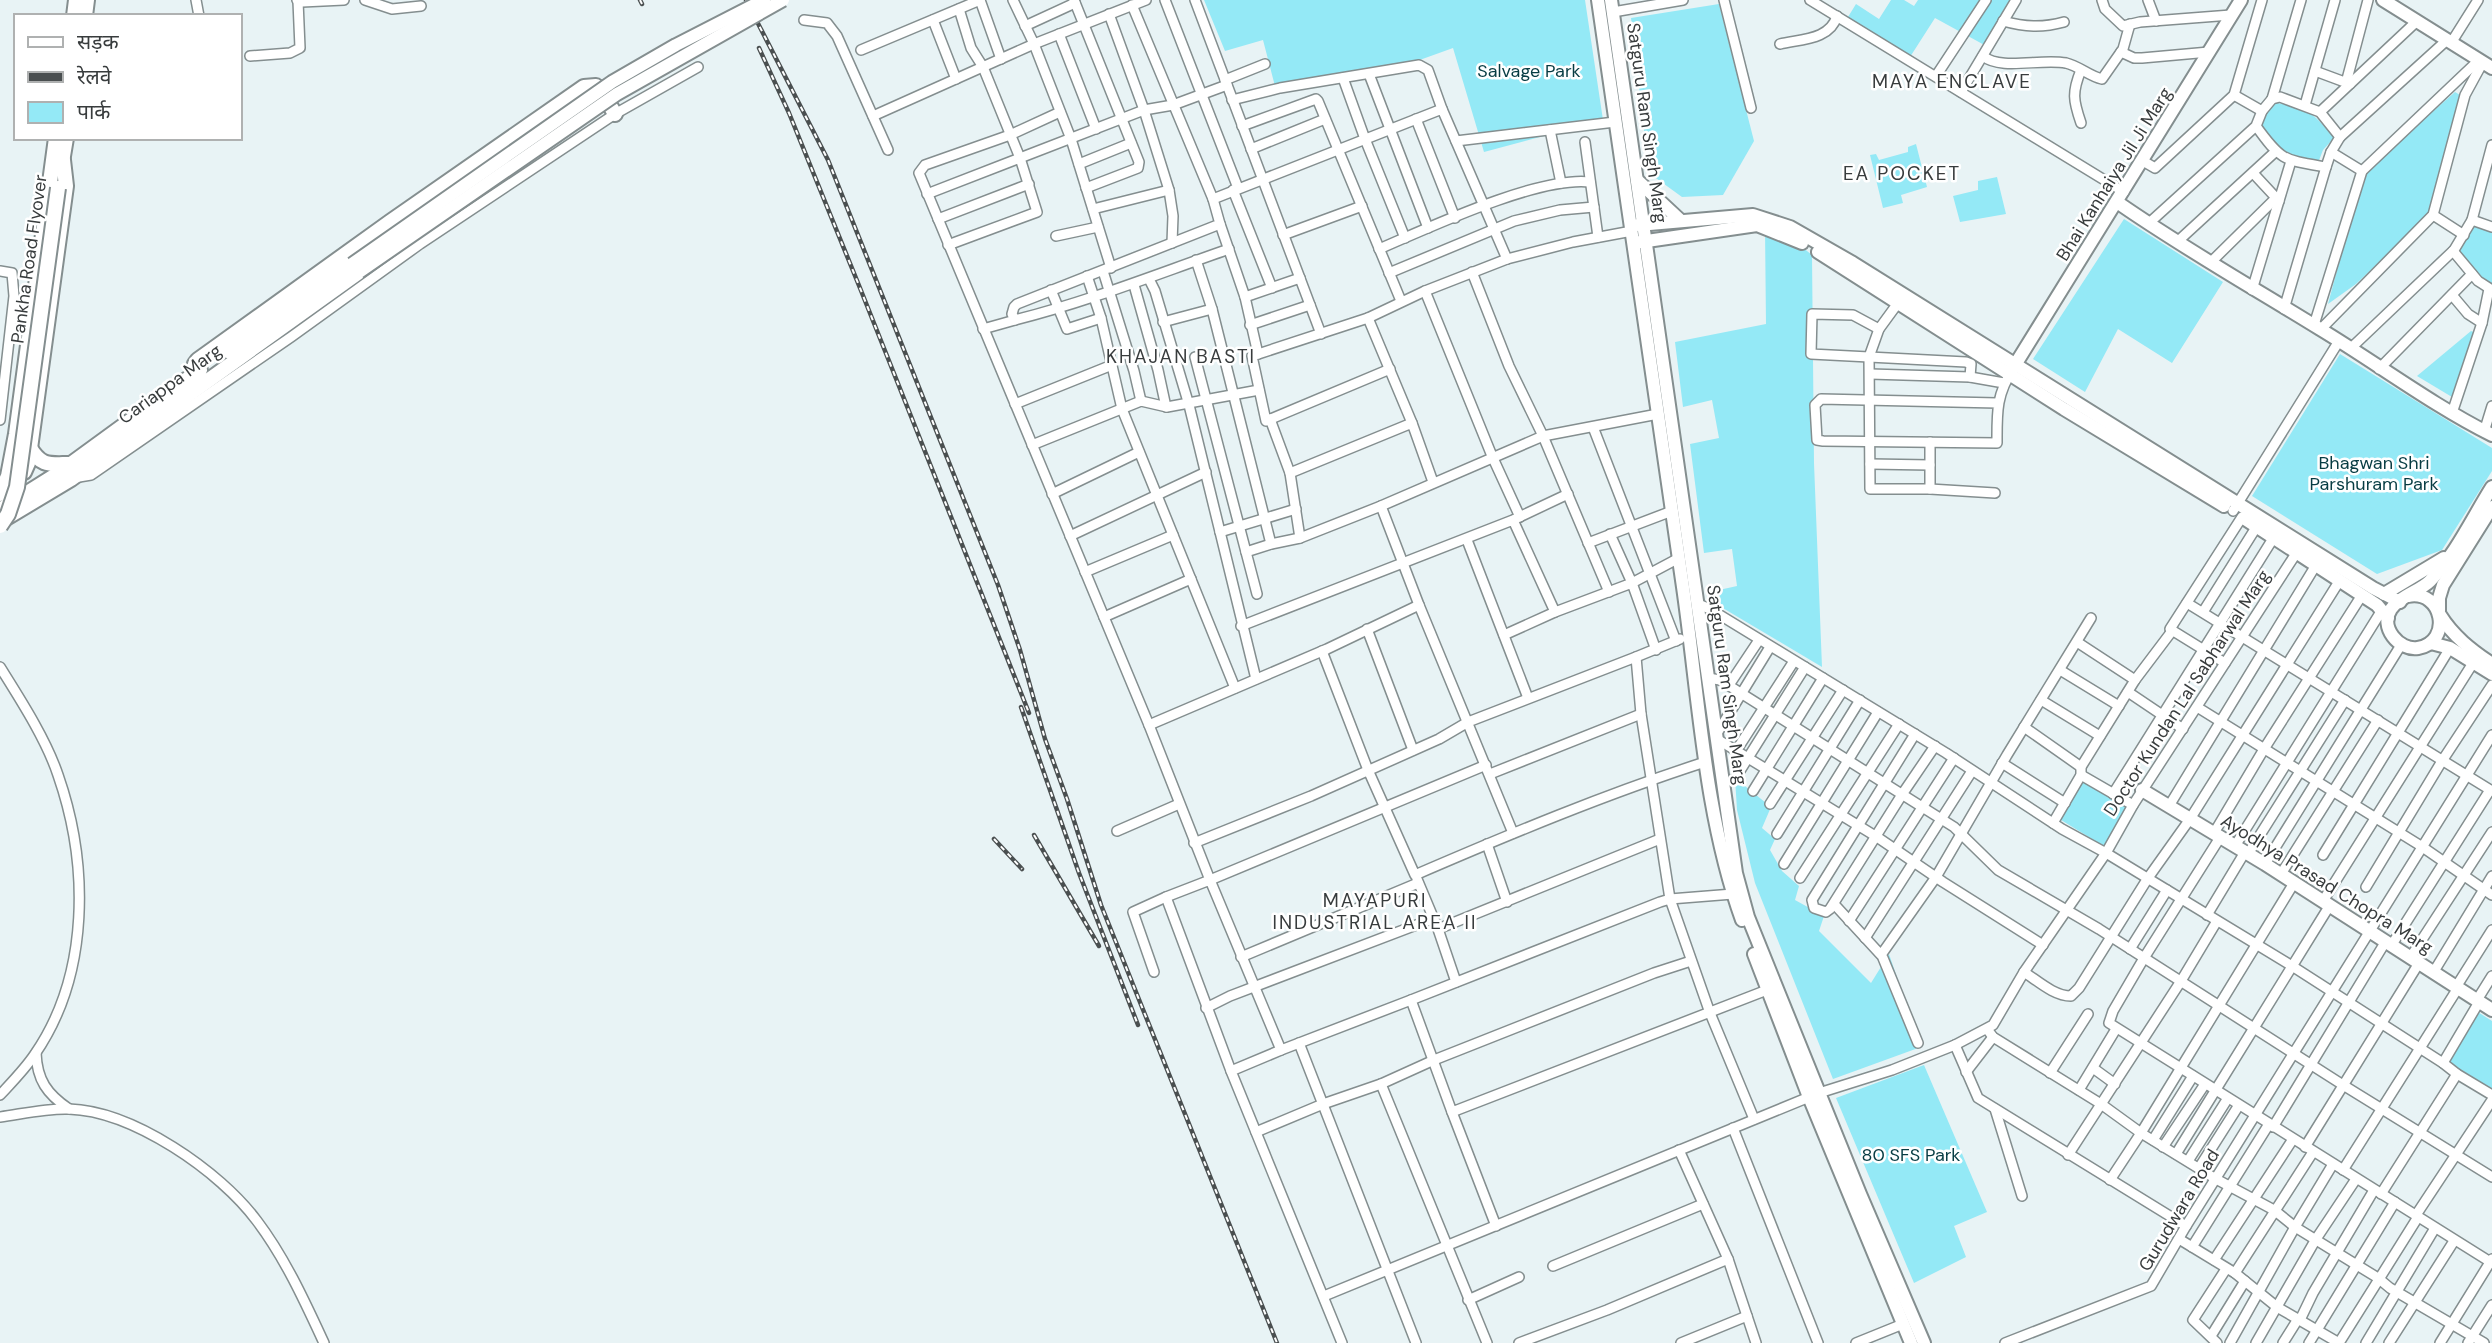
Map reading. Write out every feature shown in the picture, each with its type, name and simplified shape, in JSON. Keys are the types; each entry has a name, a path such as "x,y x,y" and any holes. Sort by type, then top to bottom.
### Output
{"main road":[{"path":"356,268 612,82 676,45 764,0"},
{"path":"356,268 617,94 783,0"},
{"name":"Satguru Ram Singh Marg","path":"1598,0 1615,121 1637,233 1698,604 1736,873 1748,917 1814,1095 1911,1343"},
{"name":"Bhai Kanhaiya Jil Ji Marg","path":"2009,374 2241,0"},
{"path":"2383,0 2485,63"},
{"name":"Satguru Ram Singh Marg","path":"1612,6 1637,180 1637,233 1658,414 1690,634 1705,762 1724,862 1768,990 1924,1343"},
{"path":"194,374 198,360 584,87 596,86 615,114"},
{"path":"0,494 10,467 56,140"},
{"path":"10,467 16,474 24,472 30,448 65,186 63,160 66,140"},
{"name":"Pankha Road Flyover","path":"0,524 8,514 17,487 63,160"},
{"path":"1637,180 1680,220"},
{"path":"2121,197 2148,224 2252,290 2317,327 2379,369 2488,433"},
{"path":"1637,233 1680,220 1753,215 1790,227 1853,263 2009,374"},
{"path":"1637,233 1764,226 1793,238 2009,374 2237,511 2384,594 2404,599 2421,596 2428,599 2449,629 2492,664"},
{"name":"Cariappa Marg","path":"0,524 194,374 356,268"},
{"name":"Cariappa Marg","path":"0,510 56,475 70,471 356,268"},
{"path":"30,448 37,458 46,464 70,471"},
{"path":"2385,614 2428,583 2450,554 2492,487"},
{"path":"2237,511 2362,595 2385,614 2393,638 2401,645 2421,648 2431,643 2441,625 2439,598 2443,584 2492,507"},
{"path":"2384,594 2450,554"},
{"path":"2431,643 2450,648 2492,674"},
{"name":"Ayodhya Prasad Chopra Marg","path":"2142,790 2371,930 2492,1010"}],"street":[{"path":"250,55 290,53 300,48 298,0 344,0"},
{"path":"365,0 392,9 421,6"},
{"path":"861,50 980,0 1002,59"},
{"path":"1013,0 1034,44 1079,164 1098,227 1110,292 1135,371 1141,401"},
{"path":"873,116 1034,44 1146,0"},
{"path":"1165,0 1272,288"},
{"path":"1195,0 1321,334"},
{"path":"1612,6 1683,0"},
{"path":"1724,0 1751,108"},
{"path":"1810,0 1936,76 2121,197"},
{"path":"1936,76 1986,0"},
{"path":"1961,92 2016,0"},
{"path":"2102,0 2105,9 2123,26 2231,15"},
{"path":"2148,0 2156,21"},
{"path":"2143,161 2155,169 2234,95 2262,0"},
{"path":"2148,224 2256,126 2262,111 2272,99 2301,0"},
{"path":"2305,105 2334,0"},
{"path":"2348,83 2368,0"},
{"path":"2284,309 2330,152 2340,137 2449,41 2478,0"},
{"path":"1025,26 1074,2 1139,162 1138,168 1086,188"},
{"path":"1132,5 1213,199 1245,297 1258,354"},
{"path":"948,245 1037,212 1020,158 983,67 971,48 959,9"},
{"path":"1109,14 1144,110 1169,190 1173,216 1172,243"},
{"path":"1780,44 1827,33 1835,25 1838,16"},
{"path":"804,20 827,23 837,36 888,150"},
{"path":"933,20 956,79"},
{"path":"2003,21 2024,27 2041,27 2064,22"},
{"path":"2320,113 2348,83 2417,21"},
{"path":"1983,56 1989,61 1999,63 2066,63 2102,79 2121,52 2130,24"},
{"path":"1059,34 1096,129"},
{"path":"2121,52 2134,58 2209,52"},
{"path":"2317,327 2362,171 2485,63"},
{"path":"2317,327 2432,215 2465,95 2485,63"},
{"path":"927,194 1144,110 1173,105 1265,64"},
{"path":"1232,100 1280,88 1424,66 1507,259"},
{"path":"70,471 91,475 420,244 615,114 698,67"},
{"path":"2081,70 2073,89 2074,105 2081,123"},
{"path":"2315,71 2348,83"},
{"path":"1369,74 1428,229"},
{"path":"1343,78 1405,238"},
{"path":"2234,95 2262,111"},
{"path":"2272,99 2280,97 2320,113 2340,137"},
{"path":"1242,126 1316,99 1401,302"},
{"path":"1213,199 1442,109"},
{"path":"1060,112 1010,135 925,165 919,173 1281,1050"},
{"path":"1251,149 1325,119"},
{"path":"1416,119 1455,218"},
{"path":"1456,141 1615,121"},
{"path":"2256,126 2275,152 2291,161 2326,167"},
{"path":"1550,130 1561,183"},
{"path":"1585,142 1598,237"},
{"path":"1079,164 1131,143"},
{"path":"2350,349 2453,251 2472,220 2492,145"},
{"path":"2177,242 2275,152"},
{"path":"2330,152 2362,171"},
{"path":"2252,290 2291,161"},
{"path":"2253,173 2278,200"},
{"path":"1378,249 1484,206 1561,183 1590,183"},
{"path":"938,219 1029,184"},
{"path":"1093,209 1169,190"},
{"path":"2210,263 2278,200"},
{"path":"1283,234 1362,205"},
{"path":"1389,273 1494,228 1539,214 1594,207"},
{"path":"2432,215 2464,235"},
{"path":"2472,220 2492,227"},
{"path":"1015,320 1012,314 1017,303 1220,224"},
{"path":"1056,236 1098,227"},
{"path":"1390,369 1266,421 1252,356 1368,318 1424,291 1507,259 1598,237 1637,233"},
{"path":"983,328 1134,285 1229,249"},
{"path":"2452,413 2491,289 2472,274 2453,251"},
{"path":"1196,261 1212,309 1271,544"},
{"path":"0,271 12,273 14,296 0,420"},
{"path":"1472,272 1509,366 1544,436 1609,592"},
{"path":"2379,369 2472,274"},
{"path":"1087,276 1101,318 1122,409 1236,688"},
{"path":"1245,297 1300,278"},
{"path":"1149,279 1189,405 1256,679"},
{"path":"1134,285 1153,348 1166,407"},
{"path":"1051,290 1065,326 1070,330 1101,318"},
{"path":"1424,291 1555,612"},
{"path":"2452,295 2468,314 2482,323"},
{"path":"1898,303 1879,329 1869,357 1870,489 1995,493"},
{"path":"1250,325 1310,305"},
{"path":"1163,322 1212,309"},
{"path":"1879,329 1853,315 1812,314 1811,354 1966,362 1971,364 1970,377"},
{"path":"1368,318 1412,423 1433,482"},
{"path":"2053,823 2100,736 2135,680 2172,631 2170,628 2187,603 2237,511 2339,341"},
{"path":"1195,357 1257,594"},
{"path":"1015,404 1112,365"},
{"path":"1870,374 1970,377 2009,374 1997,403 1997,443 1817,440 1815,405 1821,399 1997,403"},
{"path":"1032,445 1141,401 1166,407 1189,405 1259,390"},
{"path":"2488,433 2492,406"},
{"path":"1246,552 1300,538 1544,436 1658,414"},
{"path":"1270,419 1290,473 1300,538"},
{"path":"1290,473 1412,423"},
{"path":"1593,427 1676,640"},
{"path":"1930,442 1930,489"},
{"path":"1052,494 1139,452"},
{"path":"1870,464 1930,465"},
{"path":"1070,536 1206,472"},
{"path":"1241,626 1467,540 1568,494"},
{"path":"1381,506 1513,833"},
{"path":"1220,532 1296,509"},
{"path":"1588,543 1672,511"},
{"path":"2203,612 2257,526"},
{"path":"1610,534 1632,583 1656,650"},
{"path":"1085,572 1173,535"},
{"path":"2113,794 2274,537"},
{"path":"1467,540 1528,698"},
{"name":"Doctor Kundan Lal Sabharwal Marg","path":"1966,1072 2024,972 2106,853 2142,790 2297,552"},
{"path":"1504,635 1555,612 1632,583 1679,558"},
{"path":"2169,806 2316,565"},
{"path":"1104,617 1191,579"},
{"path":"2024,972 2056,993 2071,996 2079,988 2148,878 2190,819 2340,580"},
{"path":"2362,595 2264,749 2218,835 2108,1022 2454,1241 2491,1261 2440,1343"},
{"path":"2187,603 2330,692 2361,708 2491,791 2192,1247"},
{"path":"1698,604 1936,746 2053,823 2292,966 2492,1097 2339,1343 2277,1307 2245,1281 2179,1239"},
{"path":"1149,725 1322,651 1419,605"},
{"path":"2207,915 2243,850 2286,762 2330,692 2385,614"},
{"path":"1834,904 1881,955 1936,877 2091,618"},
{"path":"1367,629 1413,750"},
{"path":"2172,631 2225,663"},
{"path":"1194,843 1311,796 1438,739 1468,722 1656,650 1690,634"},
{"path":"1730,685 1759,639"},
{"path":"2077,642 2135,680"},
{"path":"2265,864 2401,645"},
{"path":"1770,647 1717,737 1877,836 1936,877 2043,944"},
{"path":"2323,855 2450,648"},
{"path":"1322,651 1368,770 1438,929 1456,982"},
{"path":"1636,657 1640,714 1653,779 1670,899 1710,1013 1754,1119"},
{"path":"1736,751 1794,661"},
{"path":"2176,1154 2292,966 2375,819 2473,663"},
{"path":"0,667 30,715 58,774 72,832 79,882 79,923 67,986 36,1053 0,1095"},
{"path":"1736,776 1805,667"},
{"path":"2060,670 2119,706"},
{"path":"1708,678 1717,678 1730,685 1866,773 1903,793 1954,827 1998,870 2130,949 2492,1177"},
{"path":"1753,791 1823,678"},
{"path":"2366,887 2442,761 2492,685"},
{"path":"1770,804 1843,690"},
{"path":"2128,692 2183,729"},
{"path":"2041,700 2100,736"},
{"path":"2243,850 2299,772 2344,700"},
{"path":"1777,834 1860,701"},
{"path":"2197,707 2421,846 2488,892"},
{"path":"1784,864 1878,712"},
{"path":"1154,972 1132,912 1385,807 1640,714"},
{"path":"2281,874 2378,720"},
{"path":"1800,878 1899,724"},
{"path":"2024,727 2113,794 2133,805"},
{"path":"1916,734 1812,900 1814,908 1823,912 1834,904 1903,793 1936,746"},
{"name":"Gurudwara Road","path":"2005,1343 2151,1286 2492,734"},
{"path":"1849,921 1954,758"},
{"path":"1241,957 1513,833 1705,762"},
{"path":"2002,763 2065,803"},
{"path":"1865,938 1972,771"},
{"path":"1117,831 1179,804"},
{"path":"2245,1281 2214,1340 2193,1320 2274,1210 2343,1085 2383,1024 2415,961 2492,832"},
{"path":"1438,929 1660,839"},
{"path":"1488,844 1507,902"},
{"path":"2433,973 2488,892 2492,876"},
{"path":"2110,1180 2294,883"},
{"path":"2130,949 2167,890"},
{"path":"1231,1071 1670,899 1733,894"},
{"path":"1166,897 1206,1008 1342,1343"},
{"path":"1206,1008 1230,996 1432,919"},
{"path":"2068,1155 2217,921"},
{"path":"2343,1170 2492,930"},
{"path":"1883,958 1923,1057"},
{"path":"1256,1132 1654,973 1691,961"},
{"path":"2443,1063 2492,976"},
{"path":"1452,1112 1768,990"},
{"path":"1411,1000 1496,1226"},
{"path":"2050,1073 2088,1014"},
{"path":"2079,1090 2116,1029"},
{"path":"1324,1296 1814,1095 1892,1070 1990,1033 2163,1147 2274,1210 2295,1227 2451,1324 2470,1339 2484,1343"},
{"path":"1300,1043 1416,1343"},
{"path":"1955,1045 1977,1096 2186,1226"},
{"path":"36,1053 36,1066 41,1083 69,1109"},
{"path":"2092,1068 2115,1084"},
{"path":"2283,1343 2299,1320 2336,1253 2457,1074"},
{"path":"2153,1140 2193,1076"},
{"path":"1381,1084 1487,1343"},
{"path":"2163,1147 2204,1084"},
{"path":"2188,1161 2228,1098"},
{"path":"2199,1168 2239,1105"},
{"path":"0,1117 69,1109 113,1118 166,1143 222,1184 257,1222 299,1290 324,1343"},
{"path":"1995,1109 2022,1196"},
{"path":"1732,1128 1818,1343"},
{"path":"2214,1261 2292,1139"},
{"path":"1679,1150 1728,1259 1756,1343"},
{"path":"2230,1343 2333,1164"},
{"path":"2256,1343 2316,1239 2356,1179"},
{"path":"2309,1343 2395,1202"},
{"path":"1553,1266 1703,1204"},
{"path":"2366,1343 2435,1228"},
{"path":"2389,1343 2454,1241"},
{"path":"1519,1343 1607,1310 1728,1259"},
{"path":"1468,1300 1519,1276"},
{"path":"2470,1339 2492,1305"},
{"path":"1681,1343 1747,1317"},
{"path":"1856,1343 1903,1324"}],"green space":[{"name":"Salvage Park","path":"1204,0 1585,0 1603,120 1484,152 1453,48 1403,66 1276,90 1263,40 1225,51"},
{"path":"1891,0 1904,0 1914,6 1918,0 2016,0 1988,47 1935,18 1910,57 1848,17 1856,4 1879,19"},
{"path":"1719,4 1754,141 1723,195 1682,197 1649,173 1631,18"},
{"path":"2455,92 2460,95 2429,215 2356,284 2328,304 2363,173"},
{"path":"2273,102 2308,112 2334,138 2323,150 2318,163 2289,156 2266,135 2259,125"},
{"path":"1916,144 1927,187 1901,195 1903,203 1883,208 1870,155 1876,154 1879,160 1908,152 1908,147"},
{"path":"1997,177 2006,214 1960,222 1953,196 1978,190 1978,181"},
{"path":"2124,219 2223,282 2172,363 2118,329 2085,392 2033,359"},
{"path":"2473,225 2492,231 2492,286 2479,279 2457,251"},
{"path":"1765,228 1782,231 1812,255 1814,463 1822,667 1711,601 1710,592 1737,586 1732,549 1704,553 1690,444 1719,438 1712,400 1683,407 1675,342 1766,324"},
{"path":"2471,331 2476,333 2455,396 2452,397 2417,376"},
{"name":"Bhagwan Shri Parshuram Park","path":"2340,354 2492,448 2492,471 2442,550 2377,574 2252,496"},
{"path":"2078,772 2131,804 2105,847 2053,815"},
{"path":"1735,778 1771,807 1762,828 1775,839 1770,850 1782,871 1799,886 1795,900 1824,916 1819,931 1871,983 1889,954 1921,1047 1833,1079 1755,883 1737,810"},
{"path":"2473,1009 2492,1021 2492,1089 2442,1058"},
{"name":"80 SFS Park","path":"1924,1065 1987,1212 1954,1226 1966,1257 1914,1283 1836,1098"}],"railway":[{"path":"640,0 642,4"},
{"path":"746,0 828,160 998,585 1045,739 1101,905 1277,1343"},
{"path":"759,48 789,113 1029,713"},
{"path":"1021,707 1079,873 1138,1025"},
{"path":"1034,835 1099,946"},
{"path":"994,839 1022,869"}],"district":[{"name":"MAYA ENCLAVE","path":"1952,81"},
{"name":"EA POCKET","path":"1902,173"},
{"name":"KHAJAN BASTI","path":"1181,356"},
{"name":"MAYAPURI INDUSTRIAL AREA II","path":"1375,911"}]}
